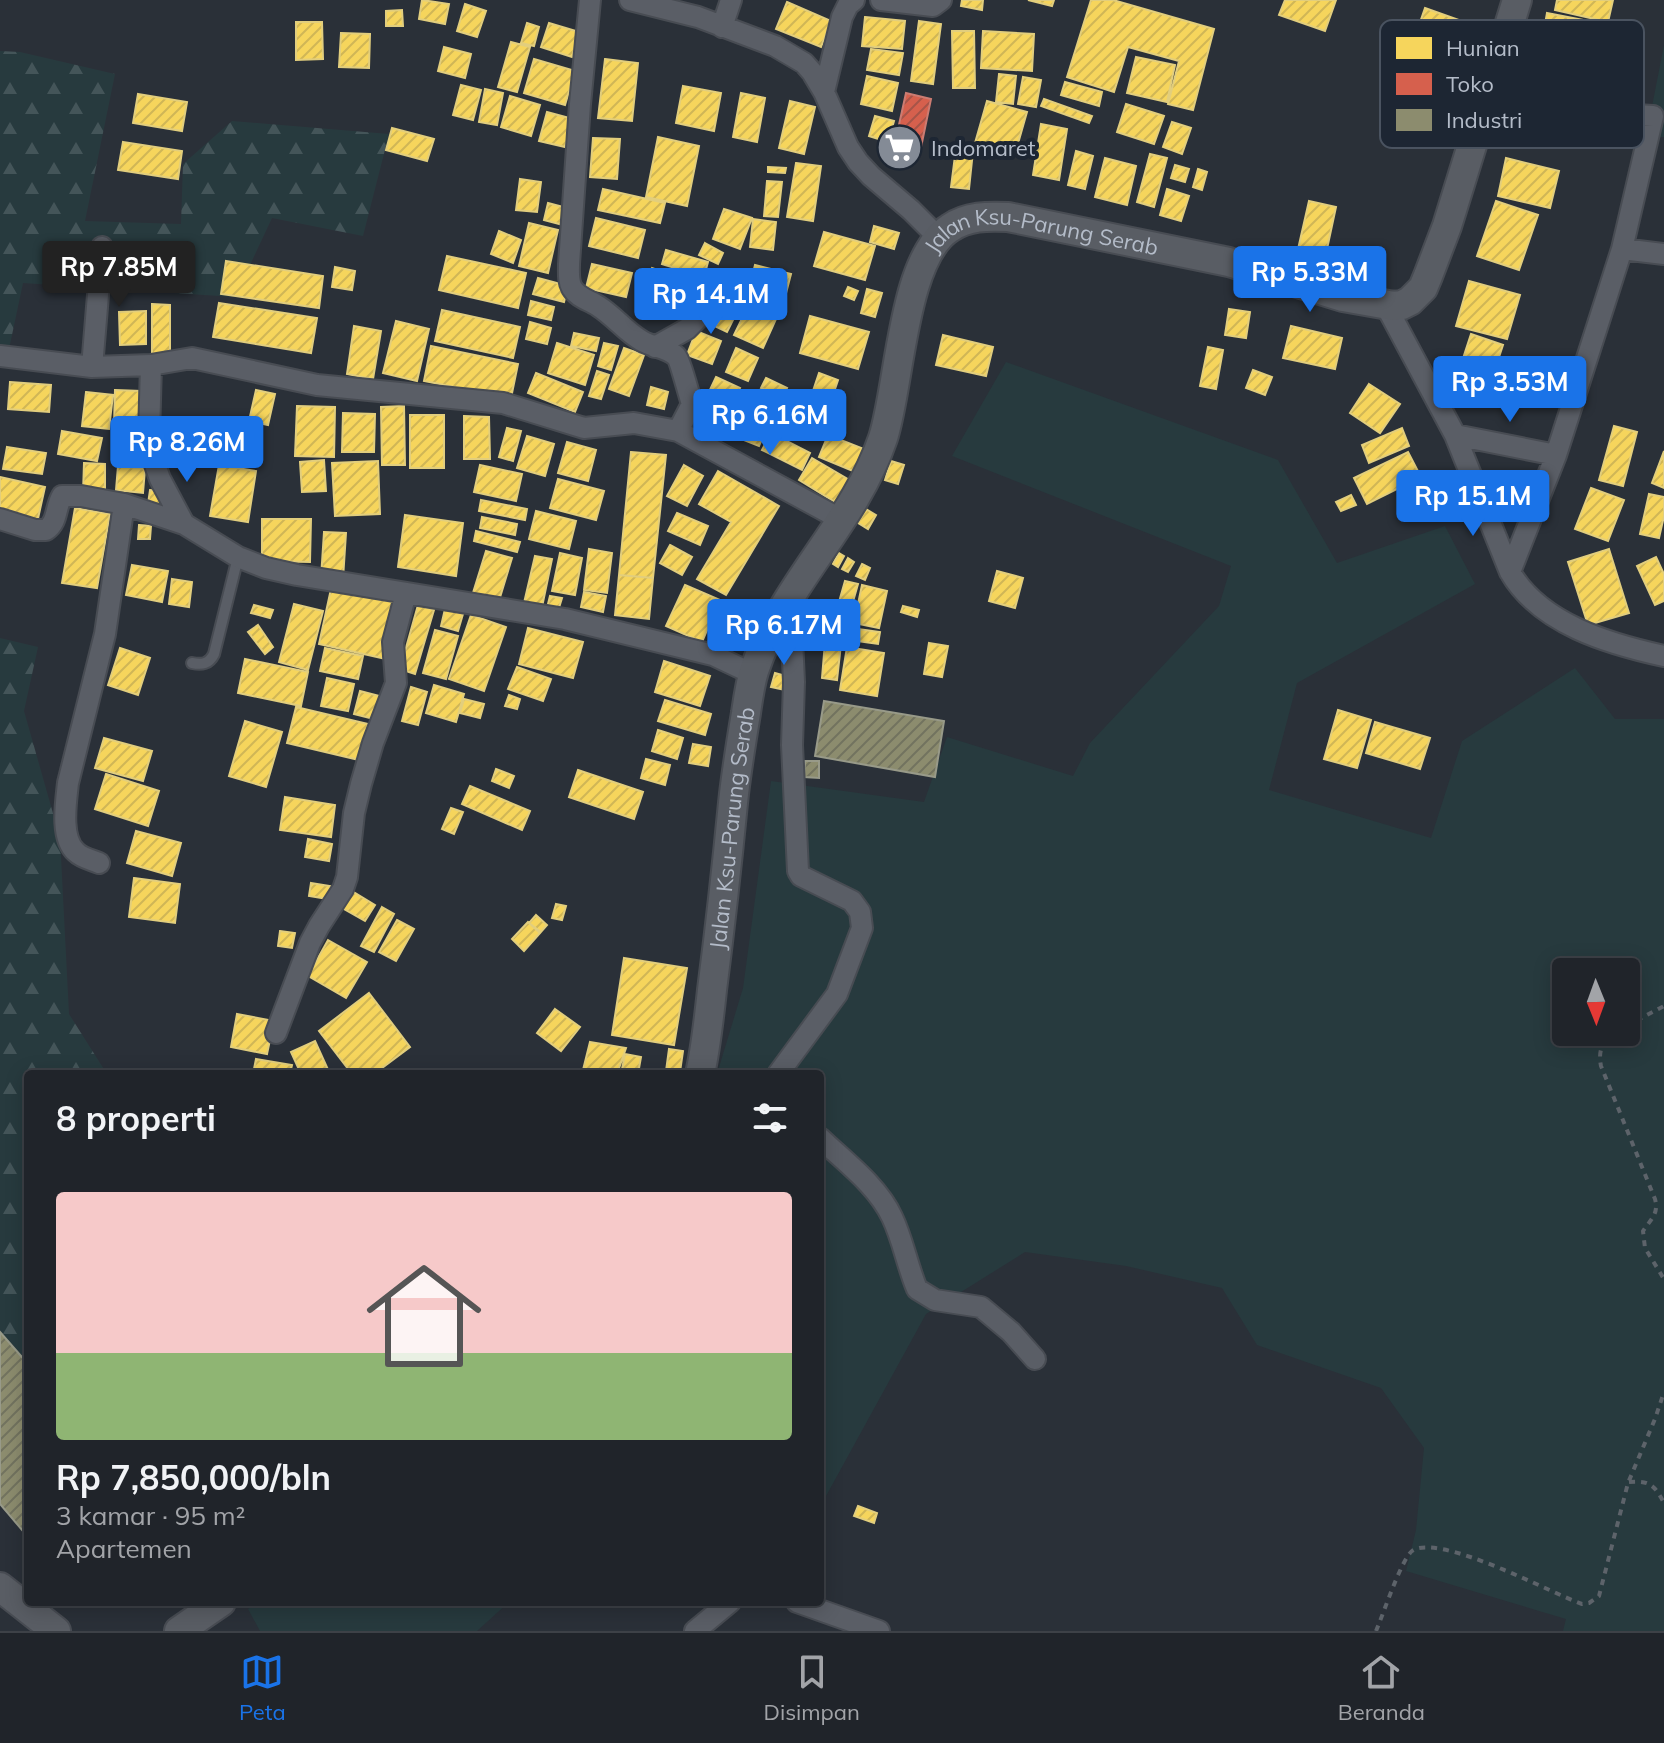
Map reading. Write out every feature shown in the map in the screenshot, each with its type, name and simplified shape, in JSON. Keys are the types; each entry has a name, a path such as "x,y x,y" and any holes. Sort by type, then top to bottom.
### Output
{"street":[{"path":"590,0 580,104 570,281 579,296 596,304 635,337 674,354 680,360 692,404 678,431"},
{"path":"630,0 670,6 793,55 812,72 858,162 938,237"},
{"path":"722,27 731,0"},
{"path":"824,92 842,17 854,0"},
{"path":"881,0 933,6 941,0"},
{"name":"Jalan Ksu-Parung Serab","path":"1511,20 1517,0"},
{"path":"1510,572 1556,455 1622,249 1658,116"},
{"name":"Jalan Ksu-Parung Serab","path":"701,1070 719,941 737,768 753,674 775,623 862,487 883,438 901,340 917,277 938,237 951,226 967,220 1008,217 1229,262 1343,297 1402,305 1423,288 1447,226 1470,148"},
{"path":"92,367 102,247"},
{"path":"1622,249 1664,254"},
{"path":"655,347 687,329 707,309 723,280"},
{"path":"1385,304 1455,435 1510,572 1519,587 1574,628 1593,637 1664,656"},
{"path":"0,356 92,367 151,365 192,358 317,385 503,403 584,428 634,423 678,431 842,520"},
{"path":"151,365 149,435 153,459 184,524"},
{"path":"1455,435 1556,455"},
{"path":"0,519 35,530 46,530 54,524 62,496 81,496 124,504 184,524 238,557 266,568 580,622 713,655 753,674"},
{"path":"99,863 82,856 71,846 65,823 66,802 105,634 124,504"},
{"path":"276,1033 310,943 347,877 354,813 361,784 396,683 393,642 406,593"},
{"path":"775,623 784,626 792,639 792,745 798,871 801,876 852,901 860,912 862,928 837,994 781,1070"},
{"path":"824,1142 883,1201 900,1235 917,1289 935,1300 981,1307 1011,1332 1035,1359"},
{"path":"0,1587 24,1606"},
{"path":"24,1606 56,1631"},
{"path":"695,1631 725,1606"},
{"path":"808,1606 879,1631"}],"lane":[{"path":"192,663 204,664 212,660 238,557"}],"path":[{"path":"1640,1019 1664,1006"},
{"path":"1602,1046 1601,1066 1655,1199 1655,1216 1643,1231 1644,1243 1664,1279"},
{"path":"1376,1631 1404,1564 1419,1548 1438,1549 1488,1563 1582,1604 1599,1596 1628,1483 1664,1392"},
{"path":"1628,1483 1643,1481 1658,1491 1664,1503"}],"green space":[{"path":"1664,45 1664,137 1646,137"},
{"path":"0,51 20,52 115,74 85,221 181,224 183,164 232,121 389,134 363,236 272,218 235,297 23,283 9,349 0,349"},
{"path":"1006,362 1278,460 1337,563 1445,526 1475,584 1297,683 1269,790 1431,838 1462,741 1575,668 1615,719 1664,719 1664,1631 1563,1631 1566,1619 1406,1571 1416,1530 1424,1448 1381,1388 1257,1345 1222,1288 1126,1266 1025,1252 926,1314 824,1500 824,1070 718,1070 743,988 771,781 924,802 947,737 1073,776 1090,743 1219,606 1231,566 952,456"},
{"path":"0,638 38,647 24,711 60,838 69,1014 104,1070 24,1070 24,1363 0,1332"},
{"path":"252,1606 505,1606 477,1631 260,1631 248,1609"}],"building: Hunian":[{"path":"422,0 449,4 445,24 419,19"},
{"path":"962,0 983,0 982,10 961,6"},
{"path":"1028,0 1054,0 1052,6"},
{"path":"1091,0 1113,0 1214,29 1193,110 1168,104 1179,61 1128,47 1114,92 1067,77"},
{"path":"1285,0 1336,0 1325,31 1279,15"},
{"path":"1557,0 1613,0 1608,20 1555,10"},
{"path":"787,2 831,21 821,47 776,29"},
{"path":"465,4 486,11 477,37 457,31"},
{"path":"1425,8 1459,20 1421,20"},
{"path":"402,10 403,26 386,26 386,11"},
{"path":"1547,13 1584,20 1546,20"},
{"path":"865,17 905,21 902,49 862,46"},
{"path":"919,21 941,24 933,84 911,81"},
{"path":"296,22 322,22 323,59 296,60"},
{"path":"527,23 539,27 534,46 521,43"},
{"path":"549,23 579,32 572,57 541,47"},
{"path":"952,31 974,31 975,88 953,88"},
{"path":"983,31 1034,34 1032,71 981,68"},
{"path":"341,33 370,34 369,68 339,67"},
{"path":"511,42 530,47 517,92 498,87"},
{"path":"444,47 471,54 465,78 438,71"},
{"path":"871,49 903,53 899,75 867,70"},
{"path":"1136,57 1175,65 1167,102 1127,93"},
{"path":"534,59 575,71 565,105 524,93"},
{"path":"605,59 638,63 632,121 598,118"},
{"path":"999,74 1016,76 1013,104 996,102"},
{"path":"867,76 898,83 892,111 861,104"},
{"path":"1023,77 1041,80 1036,107 1018,104"},
{"path":"1065,82 1102,92 1099,106 1061,95"},
{"path":"461,85 481,90 473,120 453,115"},
{"path":"683,86 721,93 714,131 676,123"},
{"path":"485,89 503,93 497,125 479,122"},
{"path":"741,93 765,98 757,142 733,137"},
{"path":"138,94 187,102 182,131 133,123"},
{"path":"510,96 540,105 531,136 501,127"},
{"path":"1044,99 1092,116 1089,123 1041,106"},
{"path":"790,101 815,107 804,154 779,148"},
{"path":"987,101 1027,112 1015,154 975,143"},
{"path":"1126,104 1164,116 1154,144 1117,132"},
{"path":"547,112 573,119 565,147 539,141"},
{"path":"875,116 894,121 888,142 869,136"},
{"path":"1172,122 1191,128 1182,154 1163,147"},
{"path":"1041,124 1067,129 1059,180 1033,175"},
{"path":"392,128 434,139 427,161 386,150"},
{"path":"658,137 699,146 687,206 646,197"},
{"path":"593,138 620,139 617,179 590,177"},
{"path":"123,142 182,151 178,179 118,170"},
{"path":"956,148 973,151 969,189 951,187"},
{"path":"1076,151 1093,156 1085,189 1068,185"},
{"path":"1150,154 1167,158 1154,207 1137,202"},
{"path":"1105,158 1136,166 1127,205 1095,197"},
{"path":"1506,158 1559,171 1550,208 1498,196"},
{"path":"796,163 821,166 813,221 787,217"},
{"path":"1175,165 1189,169 1185,182 1171,178"},
{"path":"768,167 786,168 785,173 768,172"},
{"path":"1198,169 1207,172 1202,190 1193,187"},
{"path":"520,179 541,182 537,212 516,210"},
{"path":"767,181 782,182 778,217 764,216"},
{"path":"603,189 665,203 660,223 598,210"},
{"path":"1167,189 1189,196 1181,221 1160,215"},
{"path":"1309,201 1336,207 1324,263 1296,258"},
{"path":"1496,201 1538,215 1519,270 1477,256"},
{"path":"548,203 567,208 563,225 544,220"},
{"path":"724,209 752,218 740,249 713,239"},
{"path":"596,218 645,230 638,258 589,246"},
{"path":"753,219 776,222 773,250 750,247"},
{"path":"529,223 558,230 548,273 519,266"},
{"path":"874,226 899,233 894,249 870,242"},
{"path":"499,231 521,240 513,263 491,254"},
{"path":"824,232 875,246 865,280 814,266"},
{"path":"705,243 723,253 718,264 699,255"},
{"path":"666,250 708,262 704,277 662,264"},
{"path":"447,256 526,273 518,308 439,290"},
{"path":"226,261 323,276 319,308 221,294"},
{"path":"592,264 632,273 626,297 586,288"},
{"path":"755,265 791,274 784,301 748,292"},
{"path":"335,267 355,271 352,290 332,287"},
{"path":"652,268 695,284 691,295 647,279"},
{"path":"538,278 568,286 564,302 533,294"},
{"path":"1469,281 1520,295 1507,339 1456,326"},
{"path":"848,287 858,291 854,300 844,296"},
{"path":"867,289 882,293 875,317 861,313"},
{"path":"718,291 742,302 727,332 704,321"},
{"path":"531,301 554,307 551,320 528,315"},
{"path":"219,303 317,318 311,353 213,337"},
{"path":"152,304 170,305 170,355 152,355"},
{"path":"748,306 776,319 763,348 734,335"},
{"path":"1229,309 1250,312 1246,338 1225,335"},
{"path":"442,310 520,327 513,358 435,341"},
{"path":"146,311 146,344 120,345 119,312"},
{"path":"810,316 869,332 858,369 800,353"},
{"path":"396,321 429,329 417,381 383,373"},
{"path":"530,322 551,328 547,344 526,339"},
{"path":"354,326 381,331 373,379 347,374"},
{"path":"1291,326 1342,338 1335,369 1283,358"},
{"path":"696,331 721,341 712,364 687,355"},
{"path":"574,333 599,338 596,351 571,346"},
{"path":"1471,334 1503,345 1483,406 1451,395"},
{"path":"943,335 993,347 986,376 936,365"},
{"path":"557,343 594,355 585,385 548,373"},
{"path":"604,343 618,346 611,370 598,366"},
{"path":"431,346 518,364 511,398 424,381"},
{"path":"1208,347 1223,350 1216,389 1200,386"},
{"path":"624,348 644,355 629,396 609,389"},
{"path":"736,348 758,358 748,381 726,372"},
{"path":"1253,370 1272,377 1265,395 1246,388"},
{"path":"597,371 609,375 601,399 589,396"},
{"path":"536,373 583,392 575,412 528,393"},
{"path":"819,373 838,380 830,404 811,397"},
{"path":"716,377 740,388 723,427 698,415"},
{"path":"766,378 787,388 782,397 761,388"},
{"path":"10,382 51,385 49,412 8,409"},
{"path":"1369,384 1400,404 1380,433 1350,413"},
{"path":"651,387 668,392 664,409 647,405"},
{"path":"115,390 141,391 139,425 114,424"},
{"path":"256,390 275,394 268,425 249,421"},
{"path":"86,392 113,395 109,429 82,426"},
{"path":"759,393 782,402 777,413 754,403"},
{"path":"795,396 835,410 825,437 785,423"},
{"path":"297,406 335,407 334,457 295,456"},
{"path":"404,406 405,465 382,465 381,407"},
{"path":"742,409 770,421 759,446 731,435"},
{"path":"343,413 375,414 374,452 342,452"},
{"path":"410,415 444,415 444,468 410,468"},
{"path":"464,416 489,417 490,459 464,459"},
{"path":"1614,426 1637,432 1623,486 1599,480"},
{"path":"507,428 521,431 513,461 499,457"},
{"path":"1402,428 1409,446 1369,463 1362,445"},
{"path":"62,431 102,438 97,461 58,454"},
{"path":"771,433 810,453 802,470 762,450"},
{"path":"828,435 869,451 860,474 819,457"},
{"path":"527,436 554,444 545,476 517,468"},
{"path":"118,438 147,444 143,464 114,459"},
{"path":"567,442 596,450 588,481 558,473"},
{"path":"7,447 46,453 42,474 3,469"},
{"path":"1664,451 1664,488 1652,483"},
{"path":"631,452 666,455 653,578 619,575"},
{"path":"1408,452 1421,477 1367,504 1354,478"},
{"path":"812,458 853,482 840,505 799,480"},
{"path":"324,460 326,491 302,492 300,462"},
{"path":"378,461 380,514 335,516 332,463"},
{"path":"891,461 904,465 898,484 885,480"},
{"path":"84,463 105,464 105,493 83,493"},
{"path":"219,465 256,471 248,522 210,516"},
{"path":"480,465 522,474 516,501 474,492"},
{"path":"684,465 703,476 687,506 667,496"},
{"path":"118,466 145,469 143,493 116,490"},
{"path":"718,471 779,506 726,595 697,579 731,522 699,504"},
{"path":"0,477 45,487 37,523 0,515"},
{"path":"558,479 604,491 596,520 550,508"},
{"path":"1591,488 1624,500 1608,541 1575,529"},
{"path":"150,490 165,492 163,513 147,511"},
{"path":"1649,494 1664,497 1659,538 1640,534"},
{"path":"1351,495 1356,505 1341,511 1336,502"},
{"path":"481,500 527,509 525,520 479,511"},
{"path":"75,508 110,514 97,588 62,583"},
{"path":"866,509 876,515 868,529 858,523"},
{"path":"536,511 576,521 569,549 529,539"},
{"path":"677,513 708,526 700,545 668,531"},
{"path":"405,515 463,523 456,576 398,567"},
{"path":"482,517 517,524 515,535 480,528"},
{"path":"262,519 311,519 310,562 262,561"},
{"path":"139,525 151,526 150,539 138,539"},
{"path":"476,531 520,542 517,552 474,541"},
{"path":"324,532 346,533 343,579 321,578"},
{"path":"670,545 692,557 682,575 660,563"},
{"path":"589,549 612,553 607,593 584,590"},
{"path":"1609,549 1629,613 1588,625 1568,562"},
{"path":"486,551 512,558 498,604 472,596"},
{"path":"560,553 582,558 575,595 552,591"},
{"path":"839,553 844,556 838,567 833,564"},
{"path":"535,556 552,559 542,607 524,603"},
{"path":"1656,557 1664,574 1664,601 1655,605 1637,566"},
{"path":"848,558 854,562 848,572 842,569"},
{"path":"862,564 870,568 865,580 856,576"},
{"path":"132,565 168,571 162,602 126,595"},
{"path":"997,571 1023,578 1015,608 989,601"},
{"path":"619,575 653,578 649,619 615,615"},
{"path":"172,579 192,582 189,607 169,604"},
{"path":"845,581 858,584 850,612 837,609"},
{"path":"685,585 720,600 702,642 666,626"},
{"path":"862,585 887,591 879,628 854,623"},
{"path":"331,589 398,603 386,659 319,644"},
{"path":"584,592 606,596 603,612 581,607"},
{"path":"550,596 562,598 558,611 547,608"},
{"path":"294,604 323,611 308,670 279,662"},
{"path":"254,605 273,610 270,618 251,613"},
{"path":"418,605 434,610 415,674 400,669"},
{"path":"903,606 919,610 917,617 901,612"},
{"path":"445,609 463,614 458,631 441,626"},
{"path":"471,615 506,627 484,691 449,679"},
{"path":"258,625 273,647 265,654 248,632"},
{"path":"717,627 734,639 725,651 709,640"},
{"path":"528,628 583,642 573,678 519,664"},
{"path":"851,628 880,632 878,644 849,640"},
{"path":"435,630 458,636 446,679 423,673"},
{"path":"825,642 841,644 837,680 822,678"},
{"path":"929,643 948,646 942,677 924,674"},
{"path":"847,647 884,653 877,696 840,690"},
{"path":"120,648 150,658 138,695 108,685"},
{"path":"325,648 363,656 358,679 320,671"},
{"path":"245,659 308,672 301,706 238,693"},
{"path":"664,661 710,676 700,706 655,692"},
{"path":"517,667 551,679 543,701 508,689"},
{"path":"775,673 793,678 790,691 771,687"},
{"path":"327,678 354,684 348,711 321,706"},
{"path":"434,685 464,694 456,722 426,713"},
{"path":"411,687 427,692 418,725 402,721"},
{"path":"360,691 387,698 382,721 354,714"},
{"path":"509,695 520,699 517,709 505,706"},
{"path":"464,699 484,704 480,718 460,713"},
{"path":"665,700 711,714 705,735 658,721"},
{"path":"296,707 368,724 359,760 287,743"},
{"path":"1338,710 1371,720 1357,768 1324,759"},
{"path":"245,721 282,732 266,787 229,776"},
{"path":"1375,722 1430,738 1420,769 1366,753"},
{"path":"658,730 683,738 677,759 652,751"},
{"path":"104,738 152,751 143,781 95,768"},
{"path":"693,744 711,747 708,766 689,763"},
{"path":"646,759 670,765 665,785 641,778"},
{"path":"496,769 514,776 509,788 492,781"},
{"path":"578,770 643,792 634,819 569,797"},
{"path":"106,774 159,791 148,826 95,809"},
{"path":"470,786 530,811 522,830 462,804"},
{"path":"285,797 335,805 331,837 280,830"},
{"path":"451,808 463,812 454,834 442,829"},
{"path":"136,831 181,843 172,876 127,863"},
{"path":"308,839 332,844 329,861 305,857"},
{"path":"134,878 180,884 175,923 129,917"},
{"path":"311,883 330,886 328,899 309,896"},
{"path":"352,891 375,905 365,921 342,908"},
{"path":"556,904 566,906 562,920 552,918"},
{"path":"382,907 394,914 374,952 361,946"},
{"path":"536,915 547,925 541,932 529,923"},
{"path":"397,920 414,929 396,961 379,952"},
{"path":"528,922 540,933 524,951 512,939"},
{"path":"280,931 295,933 292,948 278,946"},
{"path":"328,940 367,962 346,998 308,976"},
{"path":"624,958 687,968 674,1045 612,1035"},
{"path":"369,993 410,1047 379,1070 349,1070 319,1031"},
{"path":"555,1009 580,1027 561,1051 537,1033"},
{"path":"237,1014 274,1021 267,1054 231,1047"},
{"path":"315,1041 328,1070 299,1070 291,1052"},
{"path":"590,1042 626,1048 618,1070 583,1070"},
{"path":"669,1049 683,1051 680,1070 666,1070"},
{"path":"625,1054 641,1057 639,1070 622,1070"},
{"path":"256,1059 292,1065 291,1070 254,1070"},
{"path":"858,1506 877,1513 874,1523 854,1516"}],"building: Toko":[{"path":"906,93 931,99 919,157 893,152"}],"building: Industri":[{"path":"824,701 944,721 935,777 815,756"},
{"path":"805,761 819,761 819,778 804,777"},
{"path":"0,1332 24,1359 24,1532 0,1504"}],"place":[{"name":"Indomaret","path":"900,148"}]}
